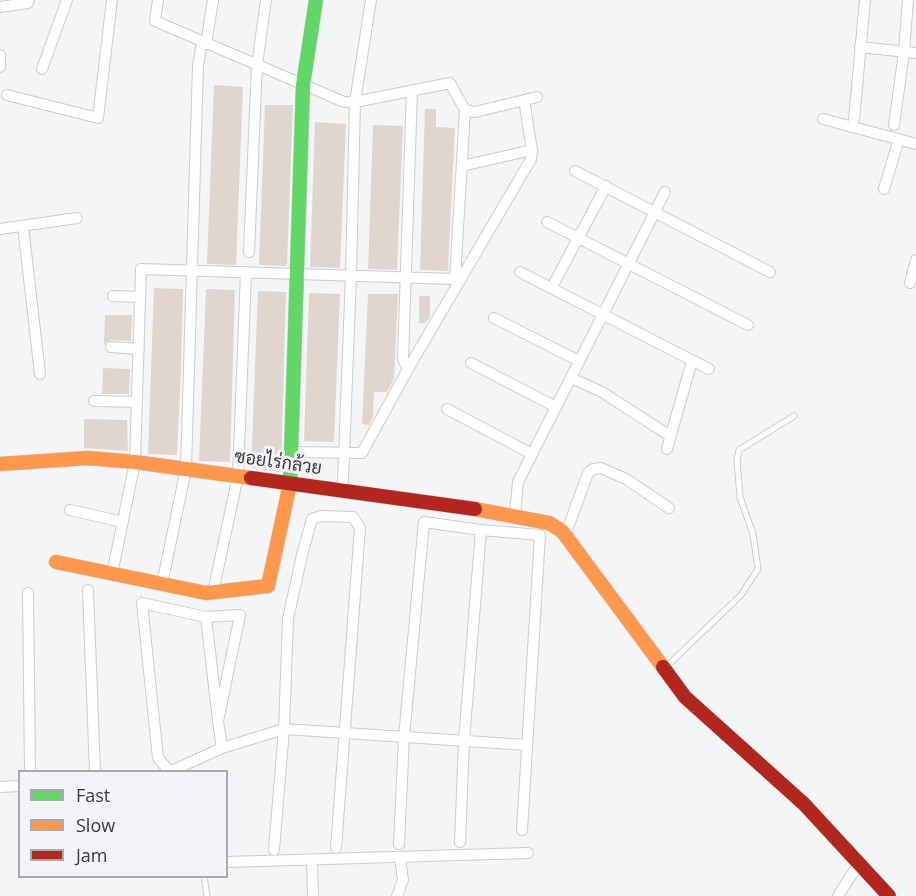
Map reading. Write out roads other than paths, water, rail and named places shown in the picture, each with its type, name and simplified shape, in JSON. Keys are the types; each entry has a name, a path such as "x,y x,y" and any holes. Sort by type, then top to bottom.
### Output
{"street":[{"path":"0,7 28,3 29,0"},
{"path":"42,69 67,0"},
{"path":"8,95 98,118 112,0"},
{"path":"158,0 155,21 344,102 355,102 450,83 465,110 457,280"},
{"path":"162,584 186,469 198,66 213,0"},
{"path":"249,252 257,65 266,0"},
{"path":"56,562 206,593 268,586 290,484 303,85 316,0"},
{"path":"343,481 355,102 371,0"},
{"path":"854,120 865,0"},
{"path":"894,125 904,52 908,0"},
{"path":"860,47 916,54"},
{"path":"0,54 0,67"},
{"path":"408,369 403,359 412,90"},
{"path":"465,110 475,112 537,97"},
{"path":"291,452 362,453 457,280 531,159 532,150 524,100"},
{"path":"823,119 916,144"},
{"path":"884,189 899,139"},
{"path":"462,166 532,150"},
{"path":"575,171 770,272"},
{"path":"552,287 606,186"},
{"path":"515,515 518,483 665,192"},
{"path":"0,229 77,218"},
{"path":"547,222 748,325"},
{"path":"23,226 40,374"},
{"path":"910,283 916,260"},
{"path":"112,574 135,462 141,269 457,280"},
{"path":"213,592 238,476 246,272"},
{"path":"520,272 709,369"},
{"path":"113,296 140,297"},
{"path":"494,318 579,361"},
{"path":"111,347 139,349"},
{"path":"667,449 692,361"},
{"path":"471,363 556,407"},
{"path":"571,378 602,392 670,436"},
{"path":"94,401 137,402"},
{"path":"447,409 532,453"},
{"name":"ซอยไร่กล้วย","path":"0,464 88,458 135,462 515,515 549,523 562,531 565,536"},
{"path":"669,508 626,479 601,468 593,469 588,473 565,536 685,697 804,804 889,896"},
{"path":"70,510 123,522"},
{"path":"274,850 284,729 288,619 312,519 321,516 352,517 360,528 336,848"},
{"path":"399,844 404,737 424,522 540,535 522,830"},
{"path":"460,842 464,741 481,530"},
{"path":"88,590 95,770"},
{"path":"28,593 30,770"},
{"path":"218,721 240,615 206,617 142,603 158,758 164,770 222,748 284,729 527,746"},
{"path":"206,617 222,748"},
{"path":"0,787 18,786"},
{"path":"228,862 528,854"},
{"path":"397,896 403,880 400,857"},
{"path":"312,860 313,896"},
{"path":"838,896 859,863"}],"lane":[{"path":"664,669 741,595 758,569 753,534 740,497 737,460 739,450 794,416"},
{"path":"204,878 207,896"}]}
